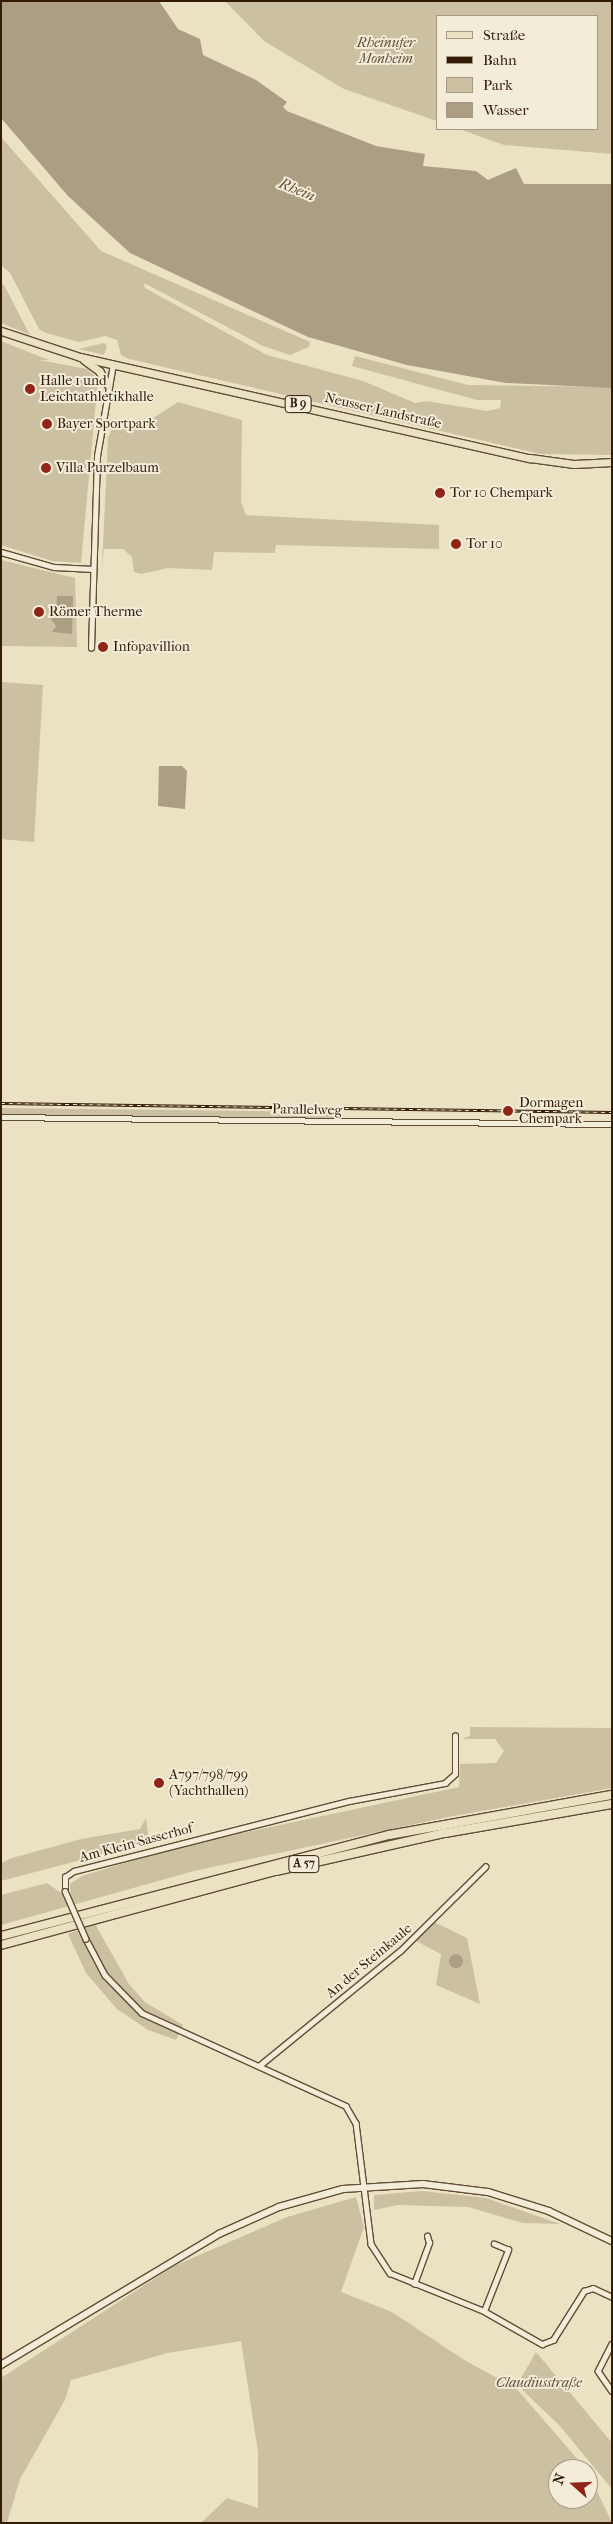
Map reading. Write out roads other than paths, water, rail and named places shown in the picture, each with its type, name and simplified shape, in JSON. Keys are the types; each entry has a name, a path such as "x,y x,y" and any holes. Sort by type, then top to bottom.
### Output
{"highway":[{"name":"A 57","path":"1,1936 332,1848 612,1795"},
{"name":"A 57","path":"1,1946 276,1870 445,1833 612,1804"}],"main road":[{"name":"B 9","path":"1,331 80,357 113,364"},
{"path":"80,357 99,371 108,385"},
{"name":"Neusser Landstraße","path":"113,364 530,458 574,464 612,462"},
{"path":"1,2365 236,2225 296,2201 364,2187 423,2184 488,2192 549,2211 612,2241"}],"street":[{"path":"91,648 97,456 113,364"},
{"path":"1,552 54,567 93,569"},
{"name":"Parallelweg","path":"1,1117 612,1124"},
{"name":"Am Klein-Sasserhof","path":"364,2187 350,2111 337,2100 142,2013 104,1975 65,1891 65,1877 84,1869 340,1803 445,1783 455,1774 456,1736"},
{"name":"An der Steinkaule","path":"260,2065 406,1945 485,1867"},
{"path":"364,2187 374,2255 390,2273 484,2311 542,2344 553,2340 584,2291 593,2288 612,2297"},
{"path":"414,2284 429,2243 427,2236"},
{"path":"494,2244 514,2252"},
{"path":"484,2311 508,2250"},
{"path":"612,2344 598,2371 612,2391"}],"water":[{"name":"Rhein","path":"1,1 159,1 178,29 200,39 203,55 256,80 287,102 283,107 287,111 376,146 425,154 423,166 476,171 488,180 516,168 524,184 612,184 612,388 506,383 407,365 308,337 130,253 68,196 1,118"},
{"path":"57,596 73,596 72,634 52,632 56,626 48,615 56,615"},
{"path":"159,766 182,766 187,771 185,809 158,806"},
{"path":"453,1954 459,1954 463,1961 459,1968 453,1968 449,1964 449,1958"}],"railway":[{"path":"1,1103 612,1112"}],"place":[{"name":"Halle 1 und Leichtathletikhalle","path":"30,389"},
{"name":"Bayer Sportpark","path":"47,424"},
{"name":"Villa Purzelbaum","path":"46,468"},
{"name":"Tor 10 Chempark","path":"440,493"},
{"name":"Tor 10","path":"456,544"},
{"name":"Römer Therme","path":"39,612"},
{"name":"Infopavillion","path":"103,647"},
{"name":"Dormagen Chempark","path":"508,1111"},
{"name":"A797/798/799 (Yachthallen)","path":"159,1783"}],"park label":[{"name":"Rheinufer Monheim","path":"386,52"},
{"name":"Claudiusstraße","path":"539,2383"}]}
